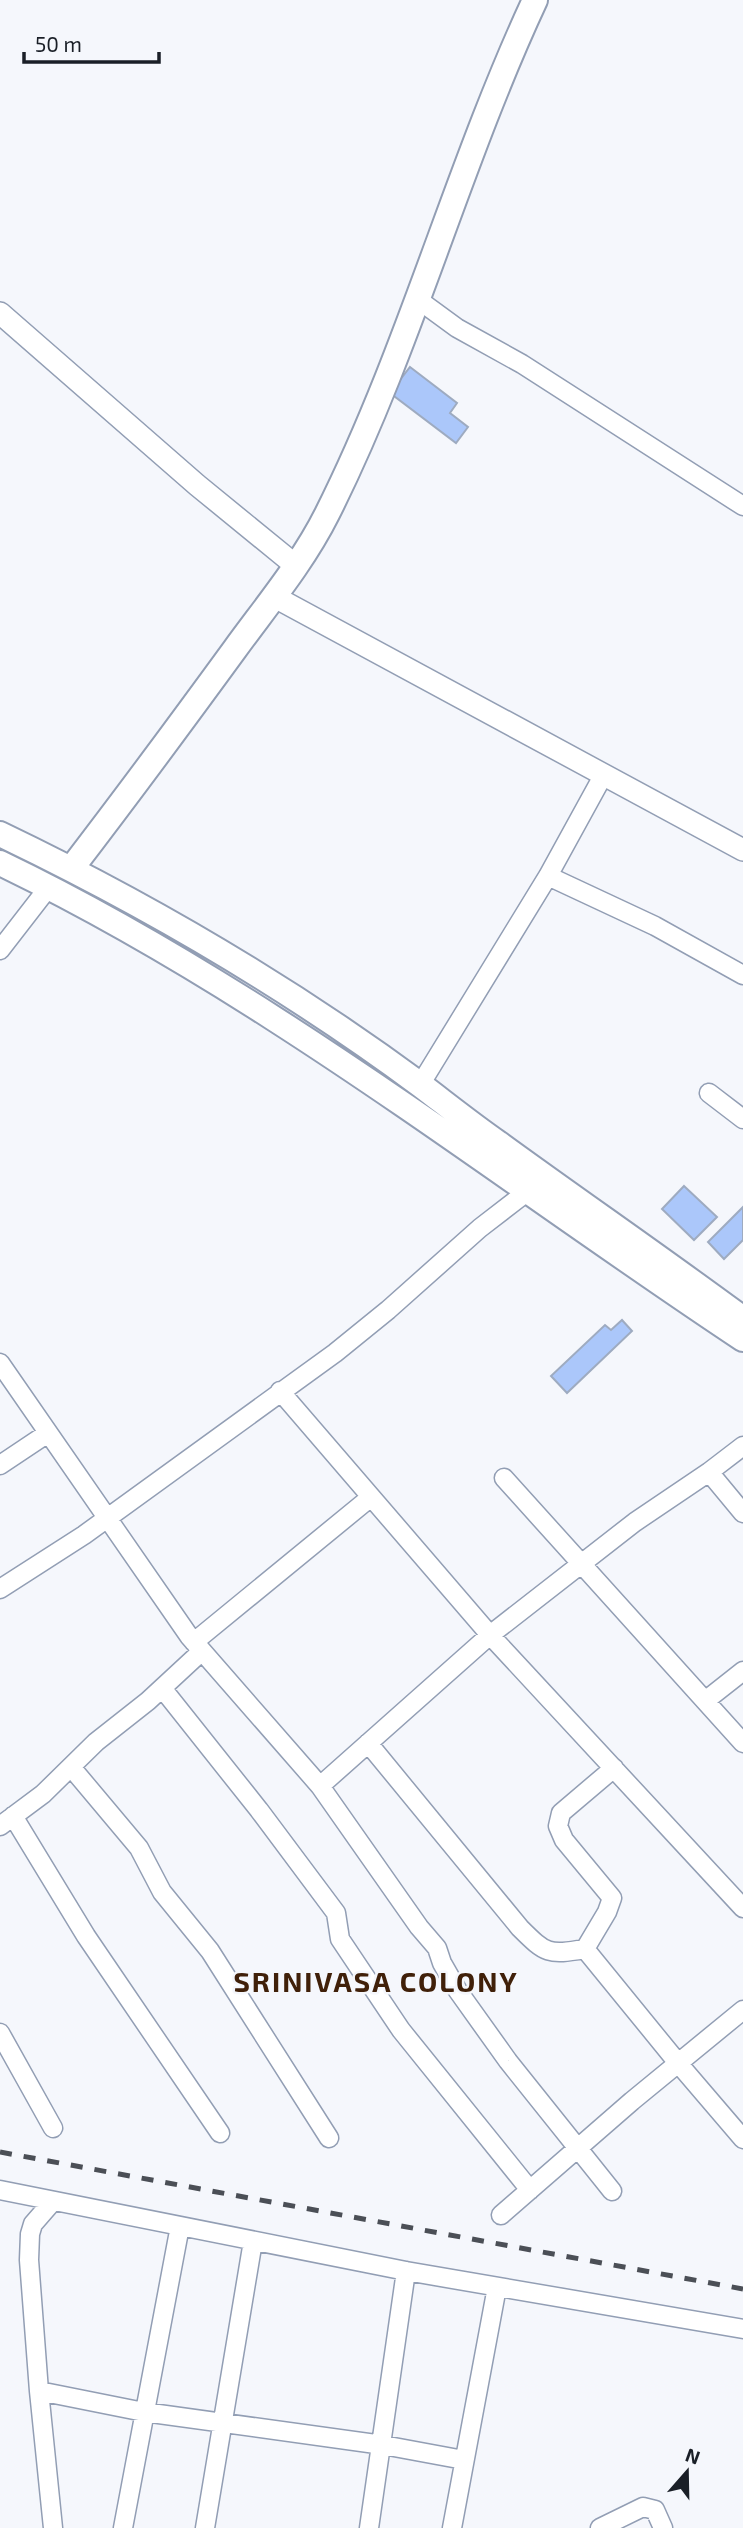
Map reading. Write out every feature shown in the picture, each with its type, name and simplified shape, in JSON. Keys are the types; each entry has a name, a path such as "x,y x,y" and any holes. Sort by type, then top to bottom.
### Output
{"main road":[{"path":"71,869 274,596 326,515 372,415 506,62 535,0"},
{"path":"0,834 71,869 197,938 320,1016 420,1085 743,1319"},
{"path":"0,863 180,961 314,1044 743,1339"}],"street":[{"path":"416,298 457,328 522,364 743,506"},
{"path":"0,313 197,485 295,565"},
{"path":"274,596 743,850"},
{"path":"420,1085 548,876 604,774"},
{"path":"548,876 654,926 743,975"},
{"path":"0,950 40,883"},
{"path":"709,1093 743,1119"},
{"path":"0,1589 107,1519 335,1353 480,1228 528,1191"},
{"path":"0,1363 198,1647 320,1786 419,1927 437,1948 458,1991 508,2061 611,2191"},
{"path":"280,1391 490,1635 743,1908"},
{"path":"0,1465 48,1433"},
{"path":"320,1786 490,1635 635,1522 743,1446"},
{"path":"709,1472 743,1513"},
{"path":"504,1478 743,1743"},
{"path":"220,2133 7,1821 43,1794 96,1742 162,1688 198,1647 371,1497"},
{"path":"705,1701 743,1671"},
{"path":"162,1688 260,1810 336,1913 340,1939 401,2030 530,2190"},
{"path":"368,1743 520,1928 541,1950 558,1954 585,1949 607,1912 612,1898 564,1840 558,1826 561,1813 614,1768"},
{"path":"71,1767 139,1848 162,1892 210,1951 330,2138"},
{"path":"585,1949 743,2139"},
{"path":"501,2215 743,2010"},
{"path":"0,2033 53,2128"},
{"path":"0,2190 406,2271 743,2329"},
{"path":"53,2201 33,2224 29,2260 53,2528"},
{"path":"123,2528 180,2226"},
{"path":"205,2528 253,2241"},
{"path":"369,2528 406,2271"},
{"path":"452,2528 497,2287"},
{"path":"39,2391 144,2412 383,2445 464,2460"},
{"path":"600,2528 643,2507 655,2510 663,2528"}],"building":[{"path":"410,367 457,403 450,413 468,427 456,443 390,393"},
{"path":"684,1186 717,1217 694,1240 662,1209"},
{"path":"743,1207 743,1240 724,1259 708,1242"},
{"path":"622,1320 632,1331 567,1393 551,1376 605,1325 611,1330"}],"railway":[{"path":"0,2152 743,2289"}],"district":[{"name":"SRINIVASA COLONY","path":"376,1982"}]}
